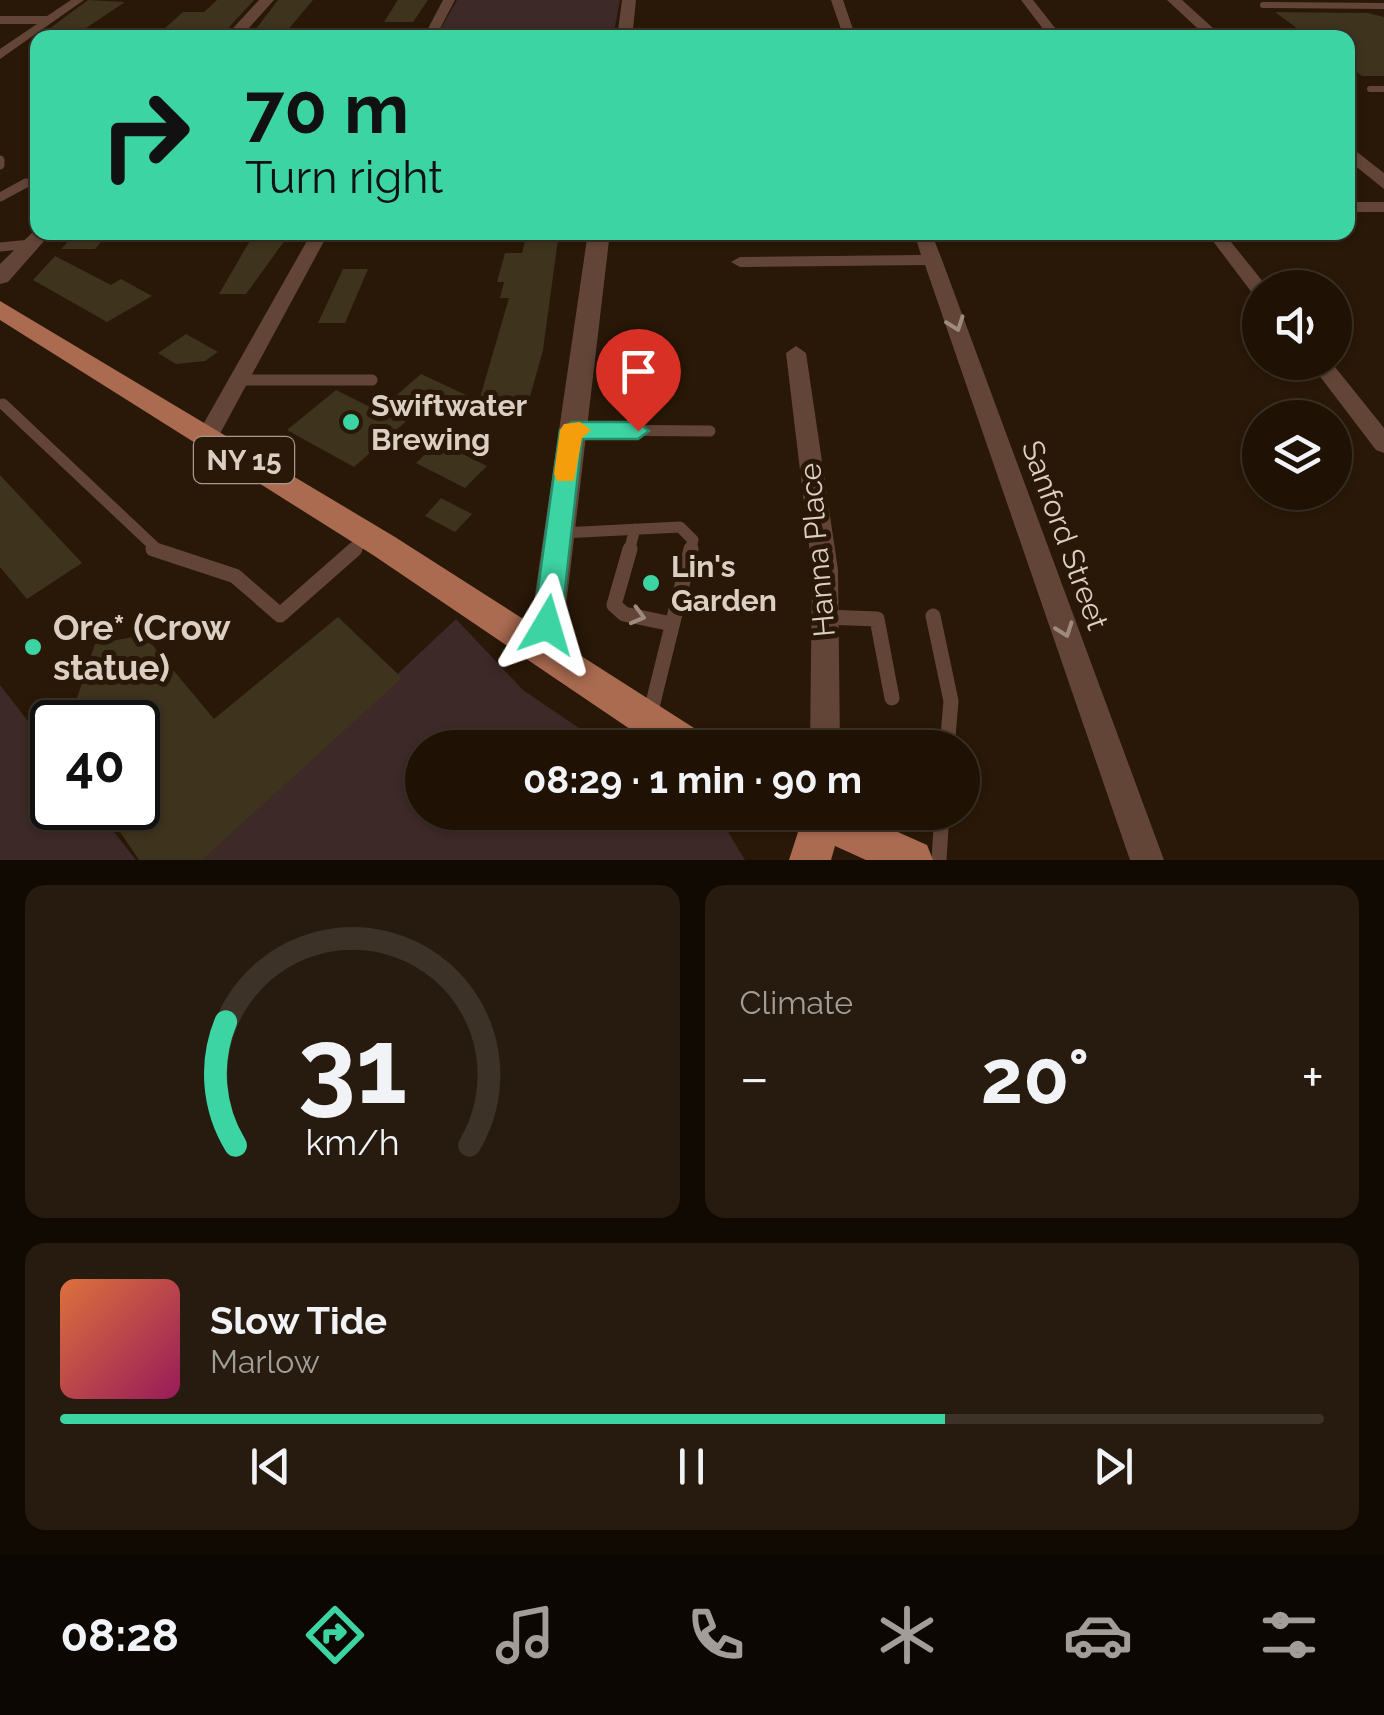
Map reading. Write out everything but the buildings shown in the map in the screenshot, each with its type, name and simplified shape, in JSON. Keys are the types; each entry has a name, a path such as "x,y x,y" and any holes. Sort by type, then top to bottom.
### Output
{"main road":[{"name":"NY 15","path":"0,309 369,536 665,730"},
{"path":"810,860 815,830"},
{"path":"849,830 912,860"}],"street":[{"path":"35,30 78,0"},
{"path":"239,30 267,0"},
{"path":"433,30 449,0"},
{"path":"625,30 629,0"},
{"path":"837,0 847,30"},
{"path":"1027,0 1051,30"},
{"path":"1174,0 1208,30"},
{"path":"0,20 50,20"},
{"path":"0,54 30,34"},
{"path":"1355,157 1384,183"},
{"path":"1355,207 1384,207"},
{"path":"0,276 35,240"},
{"path":"206,437 317,240"},
{"path":"544,649 598,240"},
{"name":"Sanford Street","path":"925,240 1147,860"},
{"path":"1220,240 1244,270"},
{"path":"740,262 933,260"},
{"name":"Hanna Place","path":"796,353 825,570 826,730"},
{"path":"1332,380 1384,444"}],"lane":[{"path":"1263,5 1384,6"},
{"path":"1370,89 1384,89"},
{"path":"0,197 26,183"},
{"path":"0,247 30,240"},
{"path":"238,380 372,380"},
{"path":"2,404 153,549 235,576 280,615 369,536"},
{"path":"572,430 710,431"},
{"path":"557,533 680,527 693,540 649,719"},
{"path":"635,529 614,605 624,614 672,624"},
{"path":"933,616 951,701 949,730"},
{"path":"825,617 878,619 892,698"},
{"path":"939,860 941,830"}],"shaded area":[{"path":"457,0 620,0 614,30 440,30"},
{"path":"456,619 523,690 582,730 405,730 405,830 727,830 745,860 200,860"},
{"path":"0,685 30,724 30,830 112,830 136,860 0,860"}],"slow traffic":[{"path":"566,474 572,430 580,430"}],"place":[{"name":"Swiftwater Brewing","path":"351,422"},
{"name":"Lin's Garden","path":"651,583"},
{"name":"Ore* (Crow statue)","path":"33,647"}],"route":[{"path":"547,625 572,430 638,431"}]}
